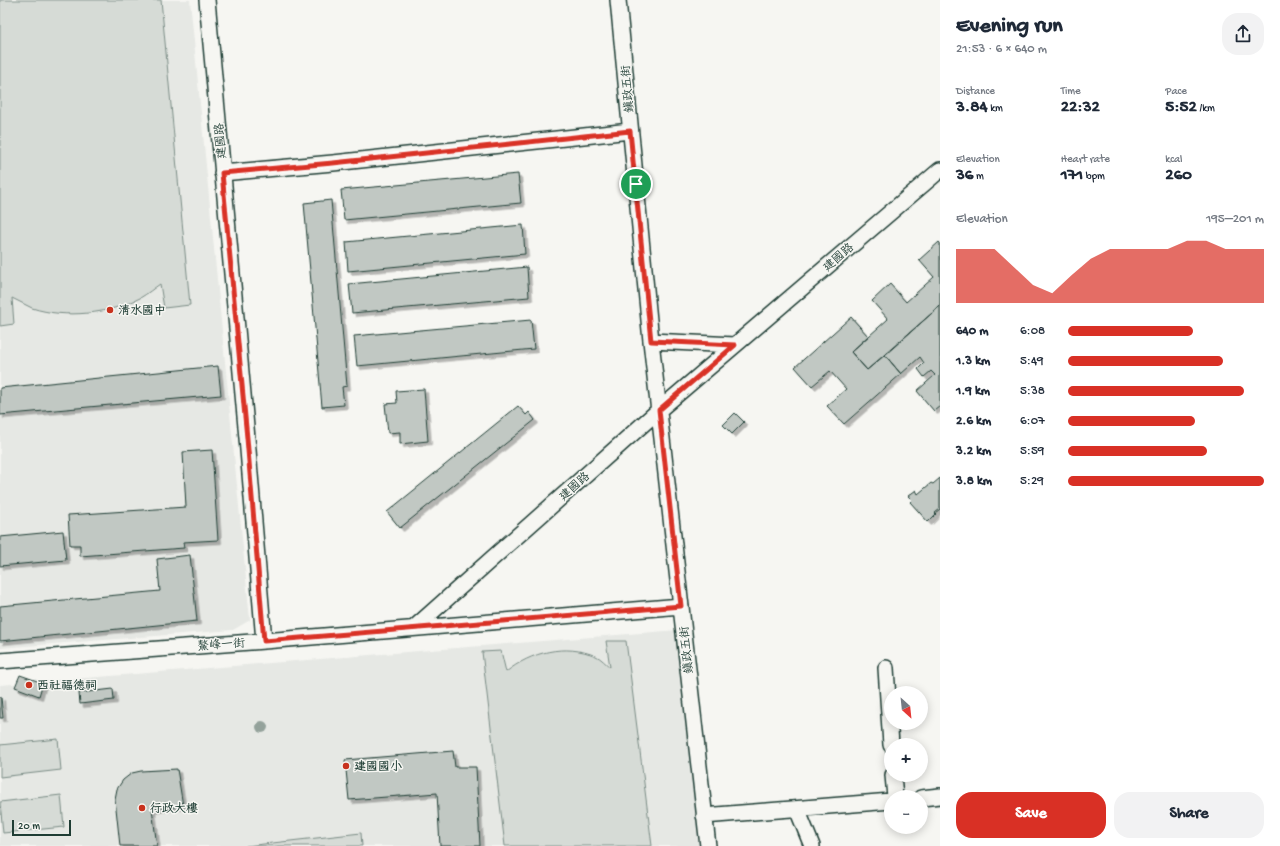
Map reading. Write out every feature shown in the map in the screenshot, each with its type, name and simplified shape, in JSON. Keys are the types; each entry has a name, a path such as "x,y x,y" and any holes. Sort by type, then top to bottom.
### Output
{"street":[{"name":"建國路","path":"207,0 264,641"},
{"name":"鎮政五街","path":"618,0 651,341 708,846"},
{"path":"222,173 333,163 630,131"},
{"name":"建國路","path":"414,628 659,410 940,170"},
{"path":"651,341 735,345"},
{"name":"鰲峰一街","path":"0,661 264,641 681,606"},
{"path":"886,668 891,738"},
{"path":"928,797 940,796"},
{"path":"704,816 884,802"},
{"path":"797,809 812,846"}],"shaded area":[{"name":"清水國中","path":"0,0 190,0 250,620 233,630 0,648"},
{"path":"0,0 161,0 190,305 164,308 160,284 143,296 128,303 115,308 87,313 73,314 45,311 32,308 12,298 14,324 0,326"},
{"name":"建國國小","path":"678,630 699,846 0,846 0,685"},
{"path":"606,641 626,641 652,846 505,846 482,652 501,651 506,672 526,659 560,650 584,652 596,656 610,667"},
{"path":"58,739 61,770 0,777 0,745"},
{"path":"61,795 64,827 3,833 0,802"},
{"path":"361,833 362,846 246,846"}],"building":[{"path":"518,174 521,203 344,220 341,190"},
{"path":"331,200 347,386 342,387 344,405 322,407 304,203"},
{"path":"523,225 525,254 348,271 346,242"},
{"path":"939,242 940,306 867,370 851,352 888,319 872,301 890,284 906,302 934,277 919,260"},
{"path":"527,267 529,297 352,313 349,284"},
{"path":"940,306 940,406 934,411 917,391 935,375 931,371 924,377 918,369 924,363 920,357 901,374 885,355"},
{"path":"851,317 868,336 851,352 867,370 885,355 901,374 844,424 827,406 846,389 830,371 812,386 795,367"},
{"path":"531,320 534,349 357,366 354,336"},
{"path":"218,366 221,395 0,415 0,388"},
{"path":"424,389 428,441 400,444 400,432 388,433 385,404 397,403 396,391"},
{"path":"518,406 526,415 529,412 535,420 400,528 387,512"},
{"path":"735,413 744,422 732,434 723,425"},
{"path":"212,450 218,540 183,542 184,548 80,556 80,545 70,545 68,515 186,507 183,452"},
{"path":"940,478 940,509 928,522 910,502 912,500 908,496 916,490 918,494 931,483 933,484"},
{"path":"63,531 66,560 0,566 0,537"},
{"path":"190,555 197,621 0,641 0,606 160,591 157,559"},
{"name":"西社福德祠","path":"20,675 43,683 39,696 15,687"},
{"path":"113,689 114,700 80,704 79,693"},
{"path":"1,697 3,718 0,718"},
{"path":"453,751 455,767 476,767 480,846 440,846 437,793 349,800 345,760"},
{"name":"行政大樓","path":"177,769 183,806 152,809 157,846 120,846 115,799 117,789 123,780 132,773 141,771"}],"place":[{"name":"清水國中","path":"110,310"},
{"name":"西社福德祠","path":"29,685"},
{"name":"建國國小","path":"346,766"},
{"name":"行政大樓","path":"142,808"}],"route":[{"path":"630,131 636,184 651,341 735,345 659,410 681,606 264,641 247,438 222,173 333,163 630,131"}]}
